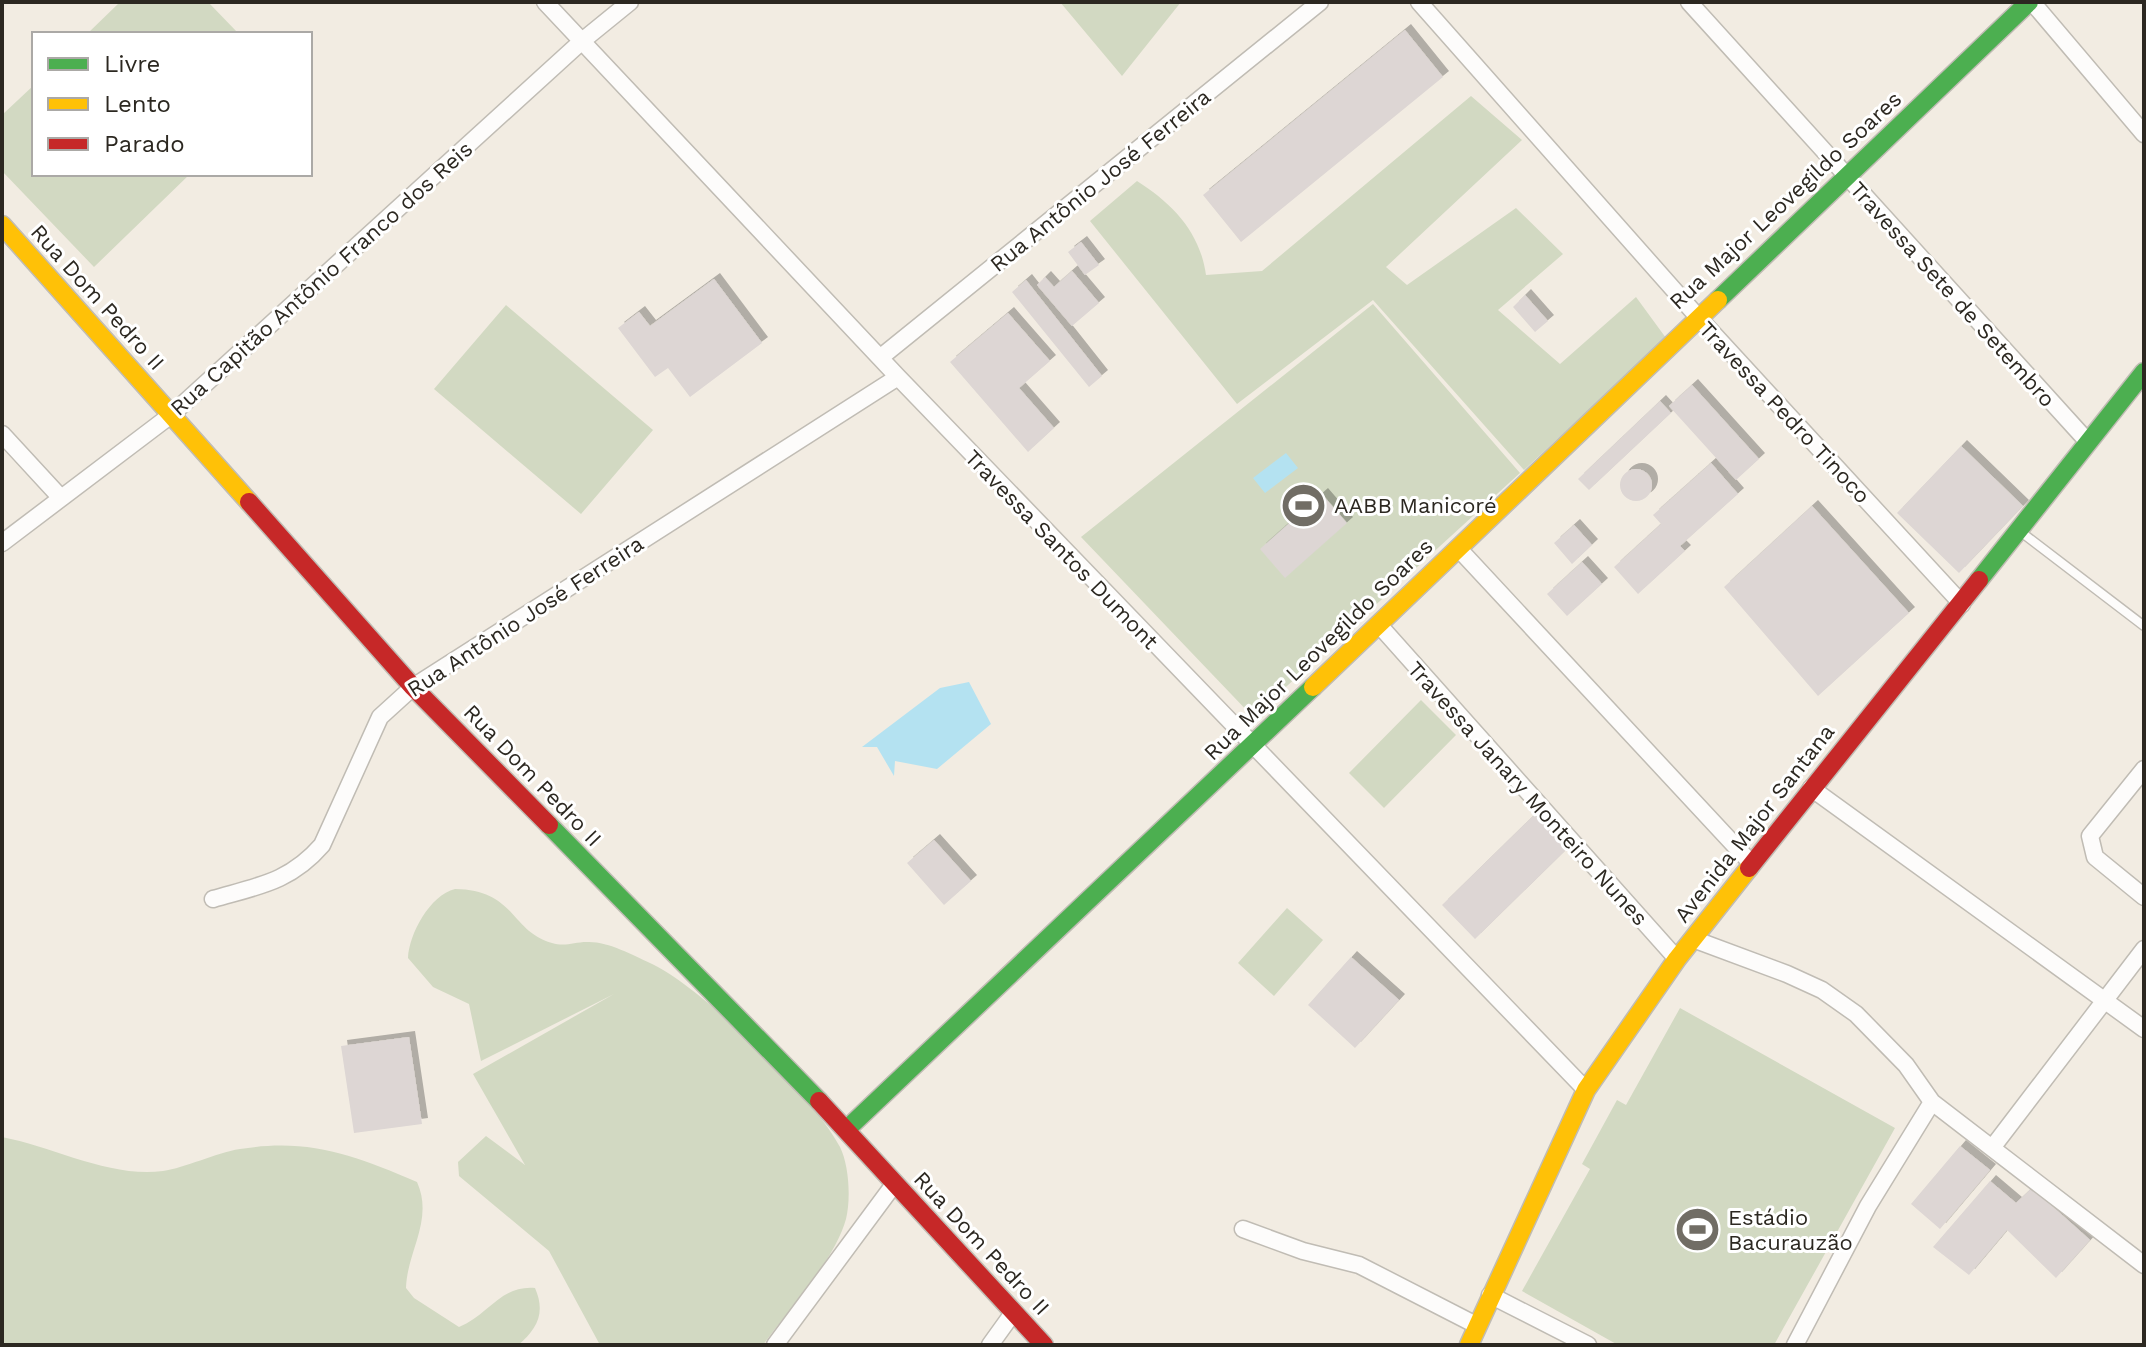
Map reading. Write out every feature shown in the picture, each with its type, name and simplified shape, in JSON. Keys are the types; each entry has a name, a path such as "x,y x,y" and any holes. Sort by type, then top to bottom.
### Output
{"street":[{"name":"Travessa Santos Dumont","path":"545,2 1252,747 1586,1090"},
{"name":"Rua Capitão Antônio Franco dos Reis","path":"2,543 171,415 582,41 630,2"},
{"name":"Rua Antônio José Ferreira","path":"881,357 1320,2"},
{"name":"Travessa Pedro Tinoco","path":"1419,2 1697,316 1962,604"},
{"name":"Travessa Sete de Setembro","path":"1689,2 2088,442"},
{"name":"Rua Major Leovegildo Soares","path":"847,1129 1380,626 1697,316 2031,2"},
{"path":"2031,2 2144,134"},
{"name":"Rua Dom Pedro II","path":"2,225 413,687 847,1129 1044,1345"},
{"name":"Avenida Major Santana","path":"1469,1345 1586,1090 1677,959 1751,863 1962,604 2144,372"},
{"name":"Rua Antônio José Ferreira","path":"213,899 278,880 309,860 322,845 380,717 413,687 898,377"},
{"path":"2,434 61,498"},
{"path":"1458,548 1751,863"},
{"name":"Travessa Janary Monteiro Nunes","path":"1380,626 1677,959"},
{"path":"2144,769 2090,836 2095,857 2144,897"},
{"path":"1811,788 2144,1029"},
{"path":"1693,939 1822,990 1856,1014 1906,1065 1932,1102 2144,1265"},
{"path":"1992,1148 2144,949"},
{"path":"1795,1345 1868,1206 1932,1102"},
{"path":"775,1345 895,1183"},
{"path":"1243,1229 1303,1251 1359,1265 1476,1325"},
{"path":"1490,1295 1588,1345"},
{"path":"990,1345 1013,1313"}],"lane":[{"path":"2019,531 2144,626"}],"green space":[{"path":"120,2 208,2 237,32 89,32"},
{"path":"1060,2 1181,2 1122,76"},
{"path":"32,87 32,176 188,176 94,267 2,171 2,115"},
{"path":"1471,96 1522,140 1386,267 1407,285 1516,208 1563,254 1498,310 1560,364 1636,297 1666,338 1524,470 1373,300 1237,404 1090,221 1137,181 1162,199 1183,220 1198,245 1206,275 1262,271"},
{"name":"AABB Manicoré","path":"1373,304 1520,473 1253,717 1081,537"},
{"path":"506,305 653,430 581,514 434,389"},
{"path":"1421,700 1456,735 1384,808 1349,773"},
{"path":"455,889 490,896 528,930 552,943 603,944 636,956 671,975 754,1045 827,1126 840,1147 847,1172 849,1192 846,1219 821,1268 763,1345 600,1345 549,1251 459,1176 458,1162 486,1136 525,1165 473,1074 614,994 481,1061 469,1004 433,987 408,958 412,938 422,917 437,899"},
{"path":"1287,908 1323,940 1274,996 1238,963"},
{"name":"Estádio Bacurauzão","path":"1680,1008 1895,1128 1774,1345 1618,1345 1522,1291 1590,1169 1582,1164 1617,1100 1626,1105"},
{"path":"2,1137 102,1166 143,1172 163,1171 230,1151 265,1146 310,1147 372,1164 417,1182 423,1209 406,1288 414,1298 459,1327 512,1291 535,1288 540,1305 538,1320 518,1345 2,1345"}],"water":[{"path":"1286,453 1298,468 1265,493 1253,478"},
{"path":"969,682 991,724 937,769 895,761 894,776 877,747 862,747 940,688"}],"building":[{"path":"1405,30 1443,77 1241,242 1203,195"},
{"path":"1081,242 1099,265 1085,275 1068,252"},
{"path":"1072,271 1099,303 1072,326 1037,285 1045,277 1054,287"},
{"path":"714,279 762,343 690,397 668,368 655,377 618,328 639,312 650,326"},
{"path":"1026,280 1102,376 1089,387 1012,292"},
{"path":"1525,295 1548,321 1535,332 1513,307"},
{"path":"1008,313 1050,361 1019,388 1054,428 1028,452 950,362"},
{"path":"1692,385 1759,459 1736,480 1669,406"},
{"path":"1660,401 1671,413 1589,490 1578,479"},
{"path":"1961,446 2023,506 1959,573 1897,513"},
{"path":"1711,463 1738,494 1680,546 1685,551 1638,594 1614,567 1661,524 1653,515"},
{"path":"1636,469 1647,474 1652,485 1647,496 1636,501 1625,496 1620,485 1625,474"},
{"path":"1322,494 1347,523 1285,578 1260,549"},
{"path":"1812,506 1909,613 1818,696 1724,587"},
{"path":"1574,525 1592,545 1572,564 1554,543"},
{"path":"1582,562 1602,584 1567,616 1547,594"},
{"path":"1534,815 1567,849 1475,939 1442,905"},
{"path":"934,840 971,881 944,905 907,863"},
{"path":"1351,957 1399,1000 1355,1048 1308,1005"},
{"path":"409,1037 422,1124 354,1133 341,1046"},
{"path":"1960,1146 1990,1170 1940,1229 1911,1204"},
{"path":"1990,1181 2016,1203 2032,1188 2090,1240 2056,1278 2007,1230 1969,1275 1933,1247"}],"traffic: fast":[{"path":"1718,300 2029,2"},
{"path":"1979,580 2144,372"},
{"path":"847,1129 1313,687"},
{"path":"549,825 819,1101"}],"traffic: slow":[{"path":"2,225 249,502"},
{"path":"1313,687 1718,300"},
{"path":"1469,1345 1586,1090 1677,959 1749,868"}],"traffic: jam":[{"path":"249,502 413,687 549,825"},
{"path":"1749,868 1979,580"},
{"path":"819,1101 1044,1345"}],"place":[{"name":"AABB Manicoré","path":"1303,505"},
{"name":"Estádio Bacurauzão","path":"1697,1230"}]}
